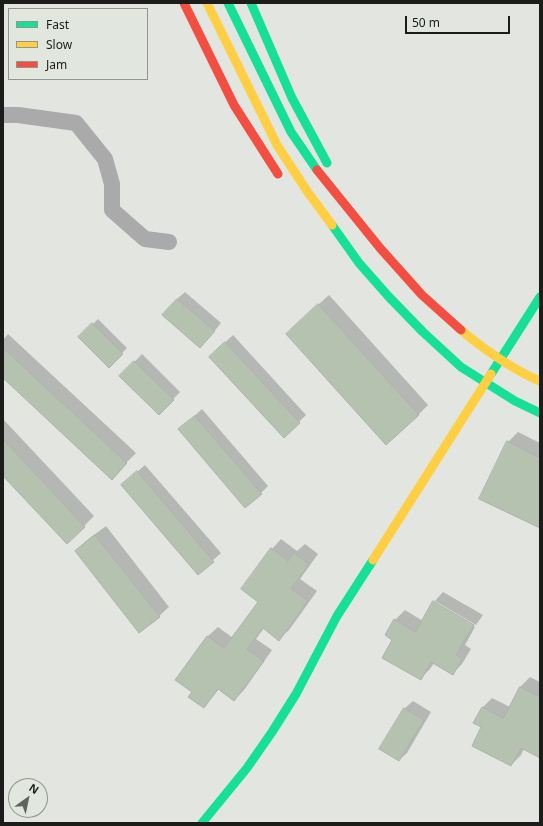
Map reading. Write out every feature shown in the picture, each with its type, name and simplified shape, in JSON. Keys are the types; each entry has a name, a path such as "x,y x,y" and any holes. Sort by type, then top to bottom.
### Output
{"main road":[{"path":"184,3 234,105 284,183"},
{"path":"207,3 277,145 307,191 359,263"},
{"path":"228,3 291,132 322,178 380,248 422,295 445,317 476,343 530,377 540,381"},
{"path":"251,3 292,98 354,216"},
{"path":"320,224 359,263 423,332 461,367 515,401 540,413"},
{"path":"202,823 247,768 272,732 296,694 337,616 540,297"}],"street":[{"path":"3,115 18,115 76,123 105,159 112,184 112,210 145,239 169,242"}],"building":[{"path":"177,299 215,331 200,348 162,315"},
{"path":"318,304 419,415 386,445 286,334"},
{"path":"92,323 123,354 109,368 78,337"},
{"path":"225,342 300,423 284,438 209,357"},
{"path":"3,348 127,463 112,480 3,378"},
{"path":"134,361 174,400 159,415 119,376"},
{"path":"195,416 262,494 245,508 178,429"},
{"path":"3,439 85,527 67,544 3,476"},
{"path":"507,441 540,458 540,528 479,499"},
{"path":"137,471 214,562 198,575 121,485"},
{"path":"95,535 160,617 139,633 75,551"},
{"path":"271,548 288,561 294,553 309,564 291,589 308,601 279,641 263,628 247,649 264,661 234,701 218,689 204,708 188,697 192,692 175,680 207,636 224,648 258,602 241,589"},
{"path":"433,601 474,625 456,655 462,659 453,675 431,662 421,680 382,658 392,640 385,635 394,619 415,632"},
{"path":"520,687 540,697 540,758 521,748 511,766 472,746 481,727 473,723 482,707 503,718"},
{"path":"404,708 424,720 399,761 379,749"}],"traffic: fast":[{"path":"228,3 291,132 317,170"},
{"path":"251,3 292,98 327,163"},
{"path":"332,225 359,263 389,297 423,332 461,367 515,401 540,413"},
{"path":"491,374 540,297"},
{"path":"202,823 247,768 272,732 296,694 337,616 373,560"}],"traffic: slow":[{"path":"207,3 277,145 307,191 332,225"},
{"path":"461,330 499,358 530,377 540,381"},
{"path":"373,560 491,374"}],"traffic: jam":[{"path":"184,3 234,105 278,174"},
{"path":"317,170 380,248 422,295 461,330"}]}
